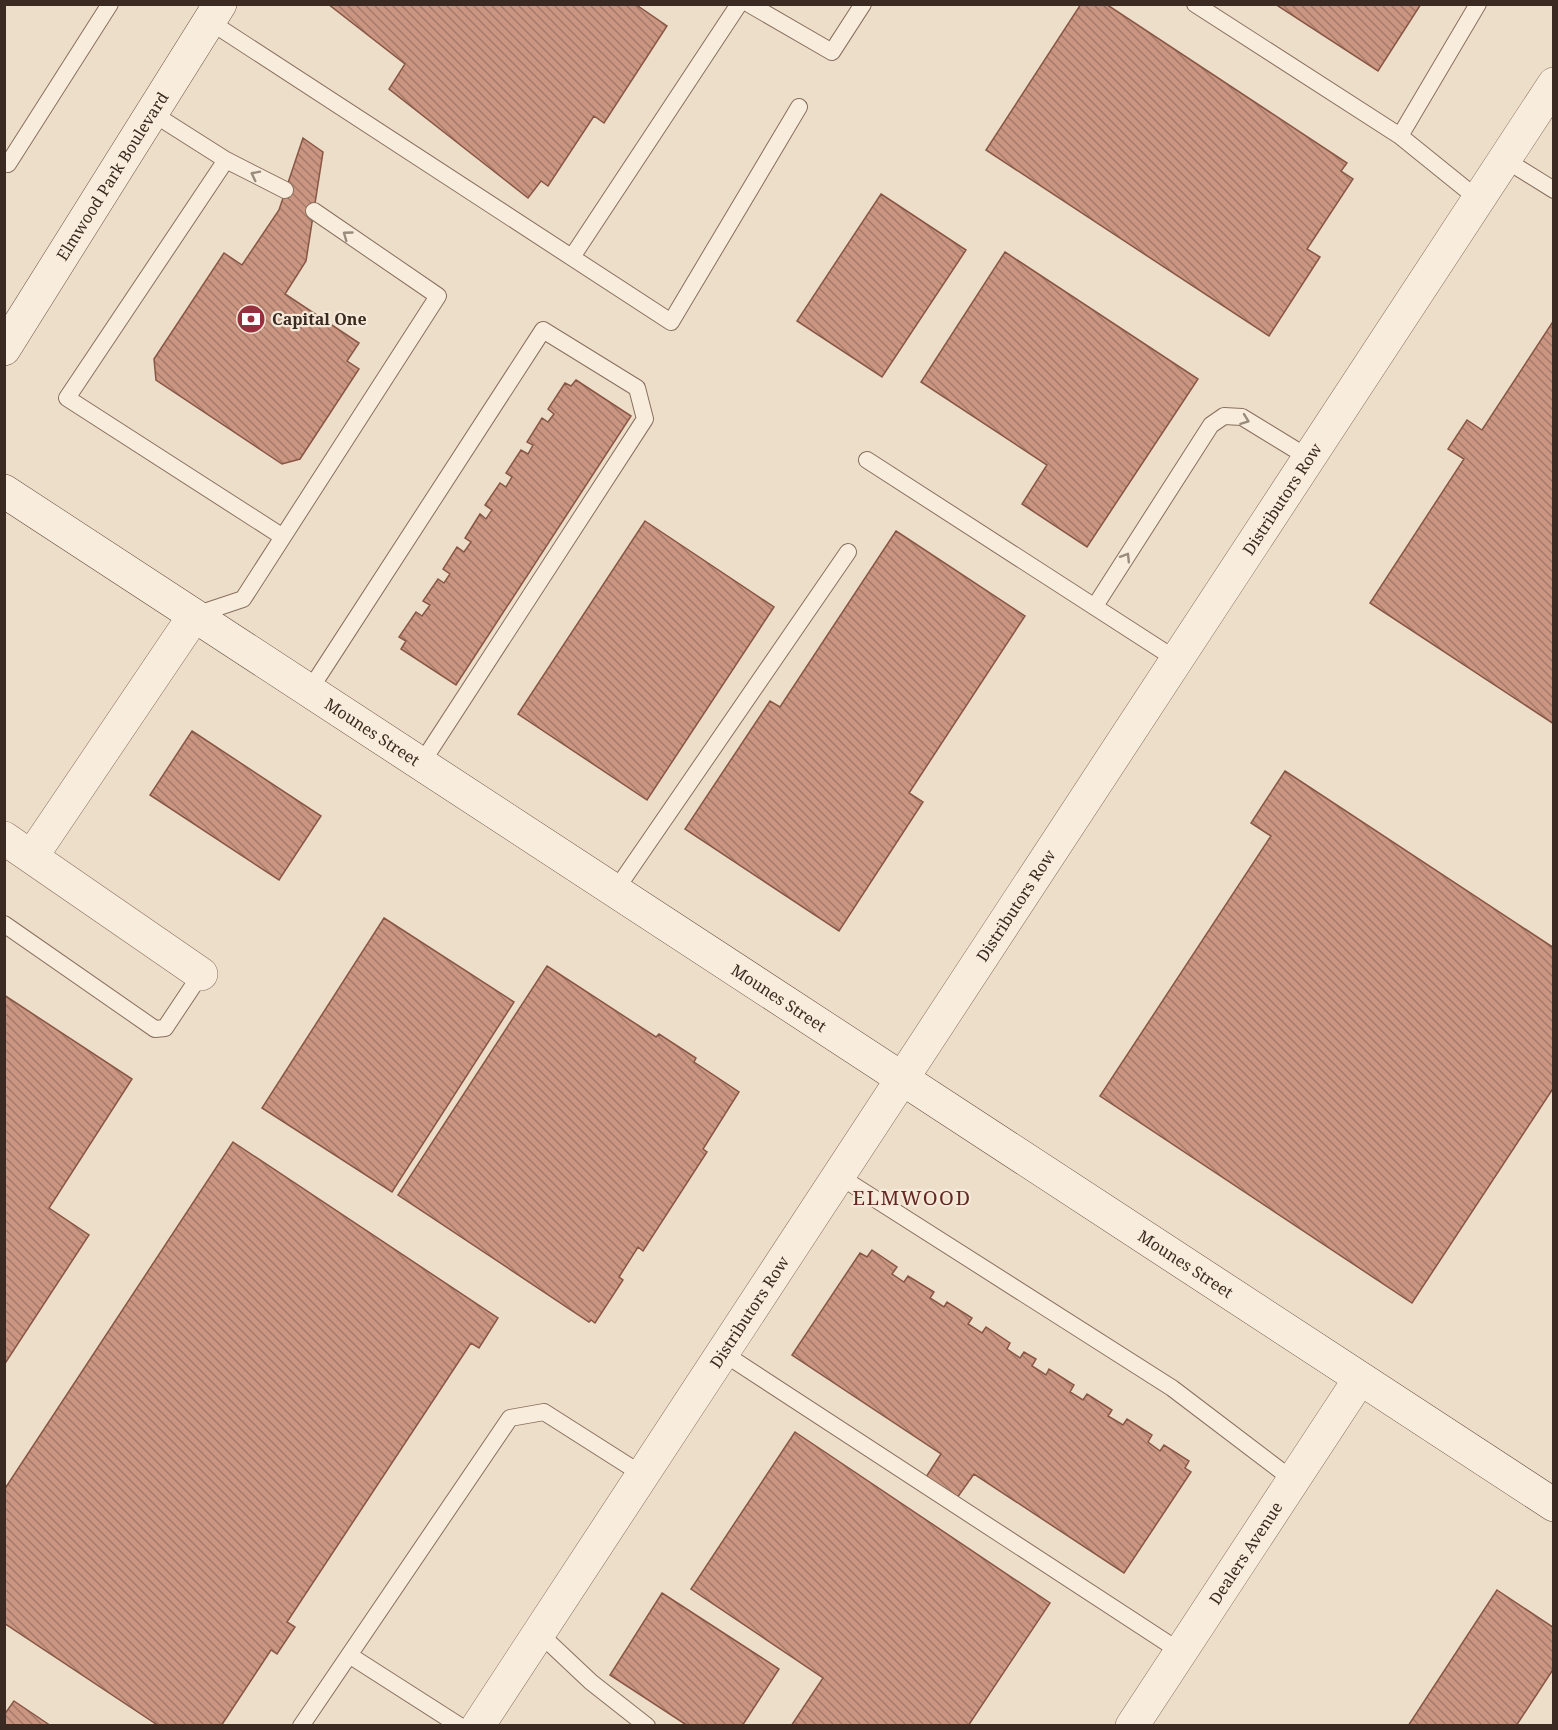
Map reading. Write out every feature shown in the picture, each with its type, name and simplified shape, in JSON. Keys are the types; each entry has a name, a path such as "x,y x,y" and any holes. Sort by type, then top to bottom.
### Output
{"street":[{"name":"Elmwood Park Boulevard","path":"4,349 214,13"},
{"name":"Distributors Row","path":"477,1724 903,1080 1554,84"},
{"name":"Mounes Street","path":"4,491 1359,1380 1554,1505"},
{"path":"32,856 194,616"},
{"path":"4,838 201,974"},
{"name":"Dealers Avenue","path":"1132,1725 1359,1380"}],"lane":[{"path":"4,162 8,165 110,4"},
{"path":"572,257 739,4"},
{"path":"749,4 832,52 863,4"},
{"path":"1195,4 1400,136 1478,199"},
{"path":"1400,136 1478,4"},
{"path":"214,13 671,322 799,107"},
{"path":"152,113 226,160 285,190"},
{"path":"1504,159 1554,190"},
{"path":"226,160 67,398 283,537"},
{"path":"194,616 243,599 438,296 314,211"},
{"path":"309,691 543,330 637,388 645,419 421,764"},
{"path":"1095,606 1210,425 1224,416 1242,417 1309,458"},
{"path":"867,460 1177,660"},
{"path":"615,891 848,552"},
{"path":"4,924 155,1029 165,1028 201,974"},
{"path":"839,1176 1172,1388 1293,1480"},
{"path":"723,1353 1181,1652"},
{"path":"301,1725 510,1418 544,1412 643,1475"},
{"path":"539,1633 591,1682 647,1725"},
{"path":"349,1655 477,1724"}],"building":[{"path":"328,4 635,4 667,26 604,123 594,116 548,186 541,181 528,198 389,89 405,64"},
{"path":"1081,4 1106,4 1347,163 1341,171 1353,179 1307,249 1320,257 1269,336 986,150"},
{"path":"1275,4 1421,4 1378,71"},
{"name":"Capital One","path":"303,138 323,152 306,261 285,294 359,343 347,361 359,369 300,459 282,464 156,380 154,359 224,253 242,265 279,210"},
{"path":"881,194 966,250 882,377 797,321"},
{"path":"1005,252 1198,379 1087,547 1022,504 1047,465 921,382"},
{"path":"1554,320 1554,724 1370,603 1464,459 1448,449 1467,420 1482,430"},
{"path":"576,380 631,416 456,685 401,649 406,641 399,637 416,612 422,616 430,605 423,601 438,579 444,583 450,574 443,569 457,547 464,552 471,542 465,538 480,514 486,519 492,510 485,505 500,483 506,487 512,477 506,473 521,450 528,454 533,445 527,442 542,418 548,422 554,414 548,409 565,383 571,386"},
{"path":"645,521 774,607 647,800 518,714"},
{"path":"896,531 1025,616 909,793 923,802 839,931 685,829 770,701 780,707"},
{"path":"192,731 321,816 279,880 150,795"},
{"path":"1285,771 1554,948 1554,1087 1412,1303 1100,1096 1271,836 1251,823"},
{"path":"384,918 514,1002 392,1192 262,1108"},
{"path":"547,966 656,1037 659,1034 696,1058 694,1062 739,1092 703,1149 707,1152 643,1251 638,1247 619,1277 623,1280 595,1323 591,1320 589,1322 398,1195"},
{"path":"4,995 132,1079 49,1208 89,1235 4,1365"},
{"path":"233,1142 498,1318 479,1348 471,1343 287,1622 295,1627 277,1654 271,1650 221,1726 159,1726 4,1623 4,1490"},
{"path":"872,1250 897,1267 892,1274 904,1282 908,1276 934,1292 930,1298 944,1307 947,1302 972,1318 968,1324 982,1333 986,1327 1010,1343 1007,1349 1020,1358 1024,1352 1036,1359 1032,1366 1046,1375 1049,1369 1074,1385 1070,1392 1083,1400 1087,1394 1112,1410 1108,1416 1123,1425 1127,1419 1152,1435 1148,1442 1160,1451 1164,1445 1189,1461 1185,1468 1191,1472 1124,1573 974,1474 957,1498 926,1477 941,1454 792,1355 860,1253 867,1257"},
{"path":"795,1432 1050,1603 968,1726 791,1726 823,1678 691,1589"},
{"path":"1497,1590 1554,1628 1554,1668 1516,1726 1408,1726"},
{"path":"662,1593 779,1669 742,1726 688,1726 610,1675"},
{"path":"14,1701 51,1726 4,1726 4,1715"}],"place":[{"name":"Capital One","path":"251,319"}],"district":[{"name":"ELMWOOD","path":"912,1197"}]}
